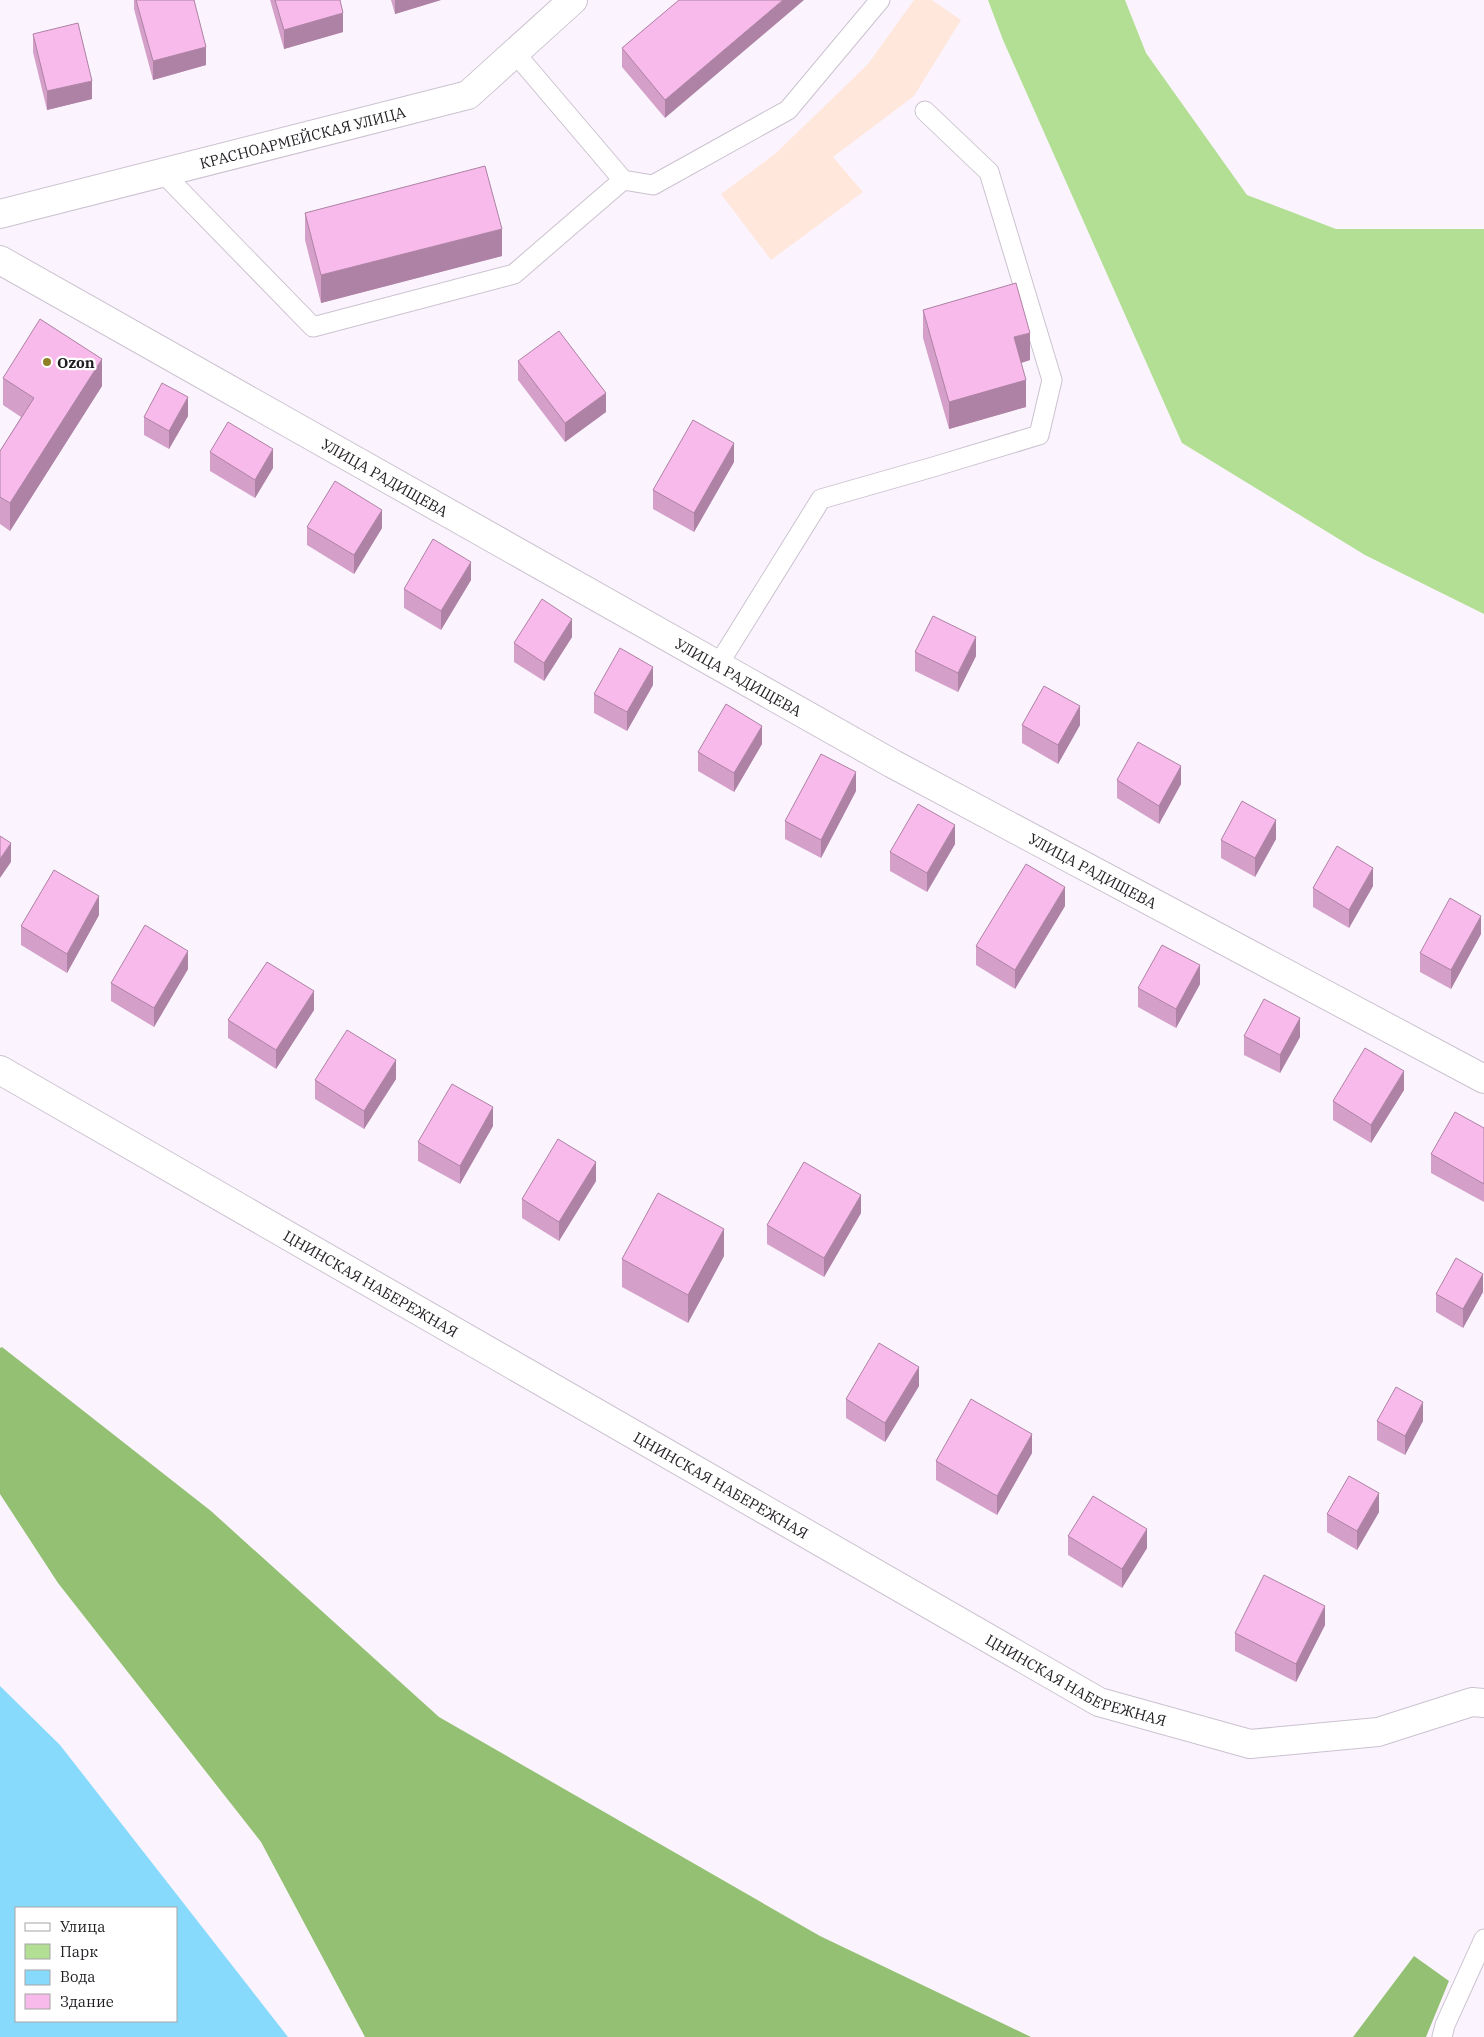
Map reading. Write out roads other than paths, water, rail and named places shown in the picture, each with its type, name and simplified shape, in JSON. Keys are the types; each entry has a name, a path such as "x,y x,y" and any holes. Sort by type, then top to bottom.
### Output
{"street":[{"name":"КРАСНОАРМЕЙСКАЯ УЛИЦА","path":"0,214 468,95 573,0"},
{"name":"УЛИЦА РАДИЩЕВА","path":"0,260 893,764 1484,1079"},
{"name":"ЦНИНСКАЯ НАБЕРЕЖНАЯ","path":"0,1070 1099,1702 1250,1744 1378,1732 1472,1702 1484,1703"}],"lane":[{"path":"514,53 623,180 653,185 788,110 880,0"},
{"path":"718,665 821,499 933,468 1038,435 1052,380 989,172 925,111"},
{"path":"163,173 312,327 514,274 623,180"},
{"path":"1442,2037 1445,2025 1484,1940"}],"water":[{"path":"0,1686 60,1745 288,2037 0,2037"}],"place":[{"name":"Ozon","path":"47,362"}]}
